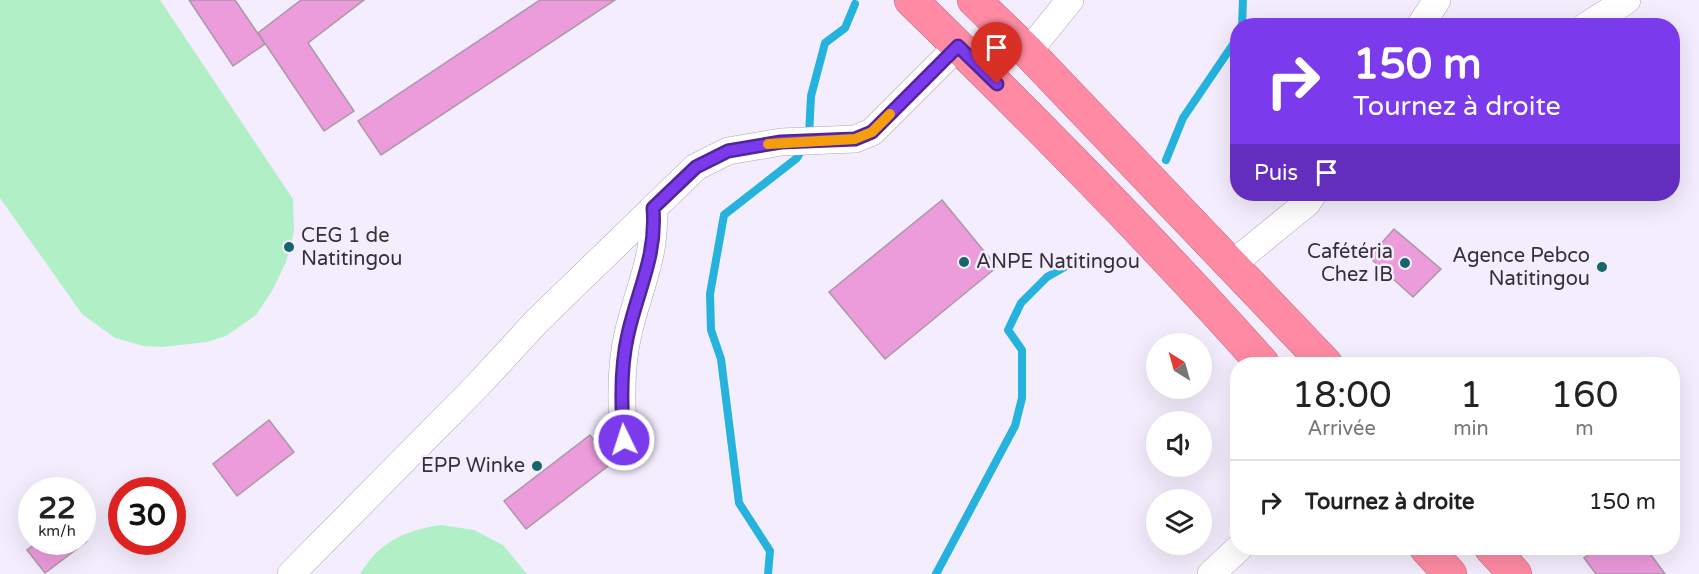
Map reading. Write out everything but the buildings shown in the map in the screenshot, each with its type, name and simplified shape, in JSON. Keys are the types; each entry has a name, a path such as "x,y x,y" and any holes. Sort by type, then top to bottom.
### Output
{"highway":[{"path":"911,0 1199,292 1257,357"},
{"path":"974,0 1028,52 1319,357"},
{"path":"1432,555 1450,574"},
{"path":"1497,555 1514,574"}],"street":[{"path":"1028,52 1070,0"},
{"path":"1425,18 1437,0"},
{"path":"1599,18 1627,0"},
{"path":"291,574 478,385 537,320 696,167 728,151 781,142 855,139 872,132 958,46"},
{"path":"1231,265 1309,201"},
{"path":"624,440 621,403 627,337 651,256 655,232 653,208"},
{"path":"1211,574 1231,555"}],"green space":[{"path":"0,0 160,0 293,199 294,232 286,262 272,291 256,315 226,336 207,342 162,347 144,346 115,338 82,314 0,198"},
{"path":"441,525 474,530 503,545 527,574 360,574 367,563 394,539 416,530"}],"waterway":[{"path":"1242,18 1243,0"},
{"path":"809,135 811,96 825,43 845,28 855,4"},
{"path":"1166,160 1183,118 1230,49"},
{"path":"768,574 770,551 739,503 721,359 711,330 710,294 724,215 797,158 804,146"},
{"path":"936,574 1015,426 1022,398 1022,350 1008,330 1021,303 1047,277 1077,260"}],"slow traffic":[{"path":"768,144 855,139 872,132 890,114"}],"place":[{"name":"CEG 1 de Natitingou","path":"289,247"},
{"name":"ANPE Natitingou","path":"964,262"},
{"name":"Cafétéria Chez IB","path":"1405,263"},
{"name":"Agence Pebco Natitingou","path":"1602,267"},
{"name":"EPP Winke","path":"537,466"}],"route":[{"path":"624,440 621,403 627,337 652,250 655,232 653,208 696,167 728,151 781,142 855,139 872,132 958,46 997,84"}]}
